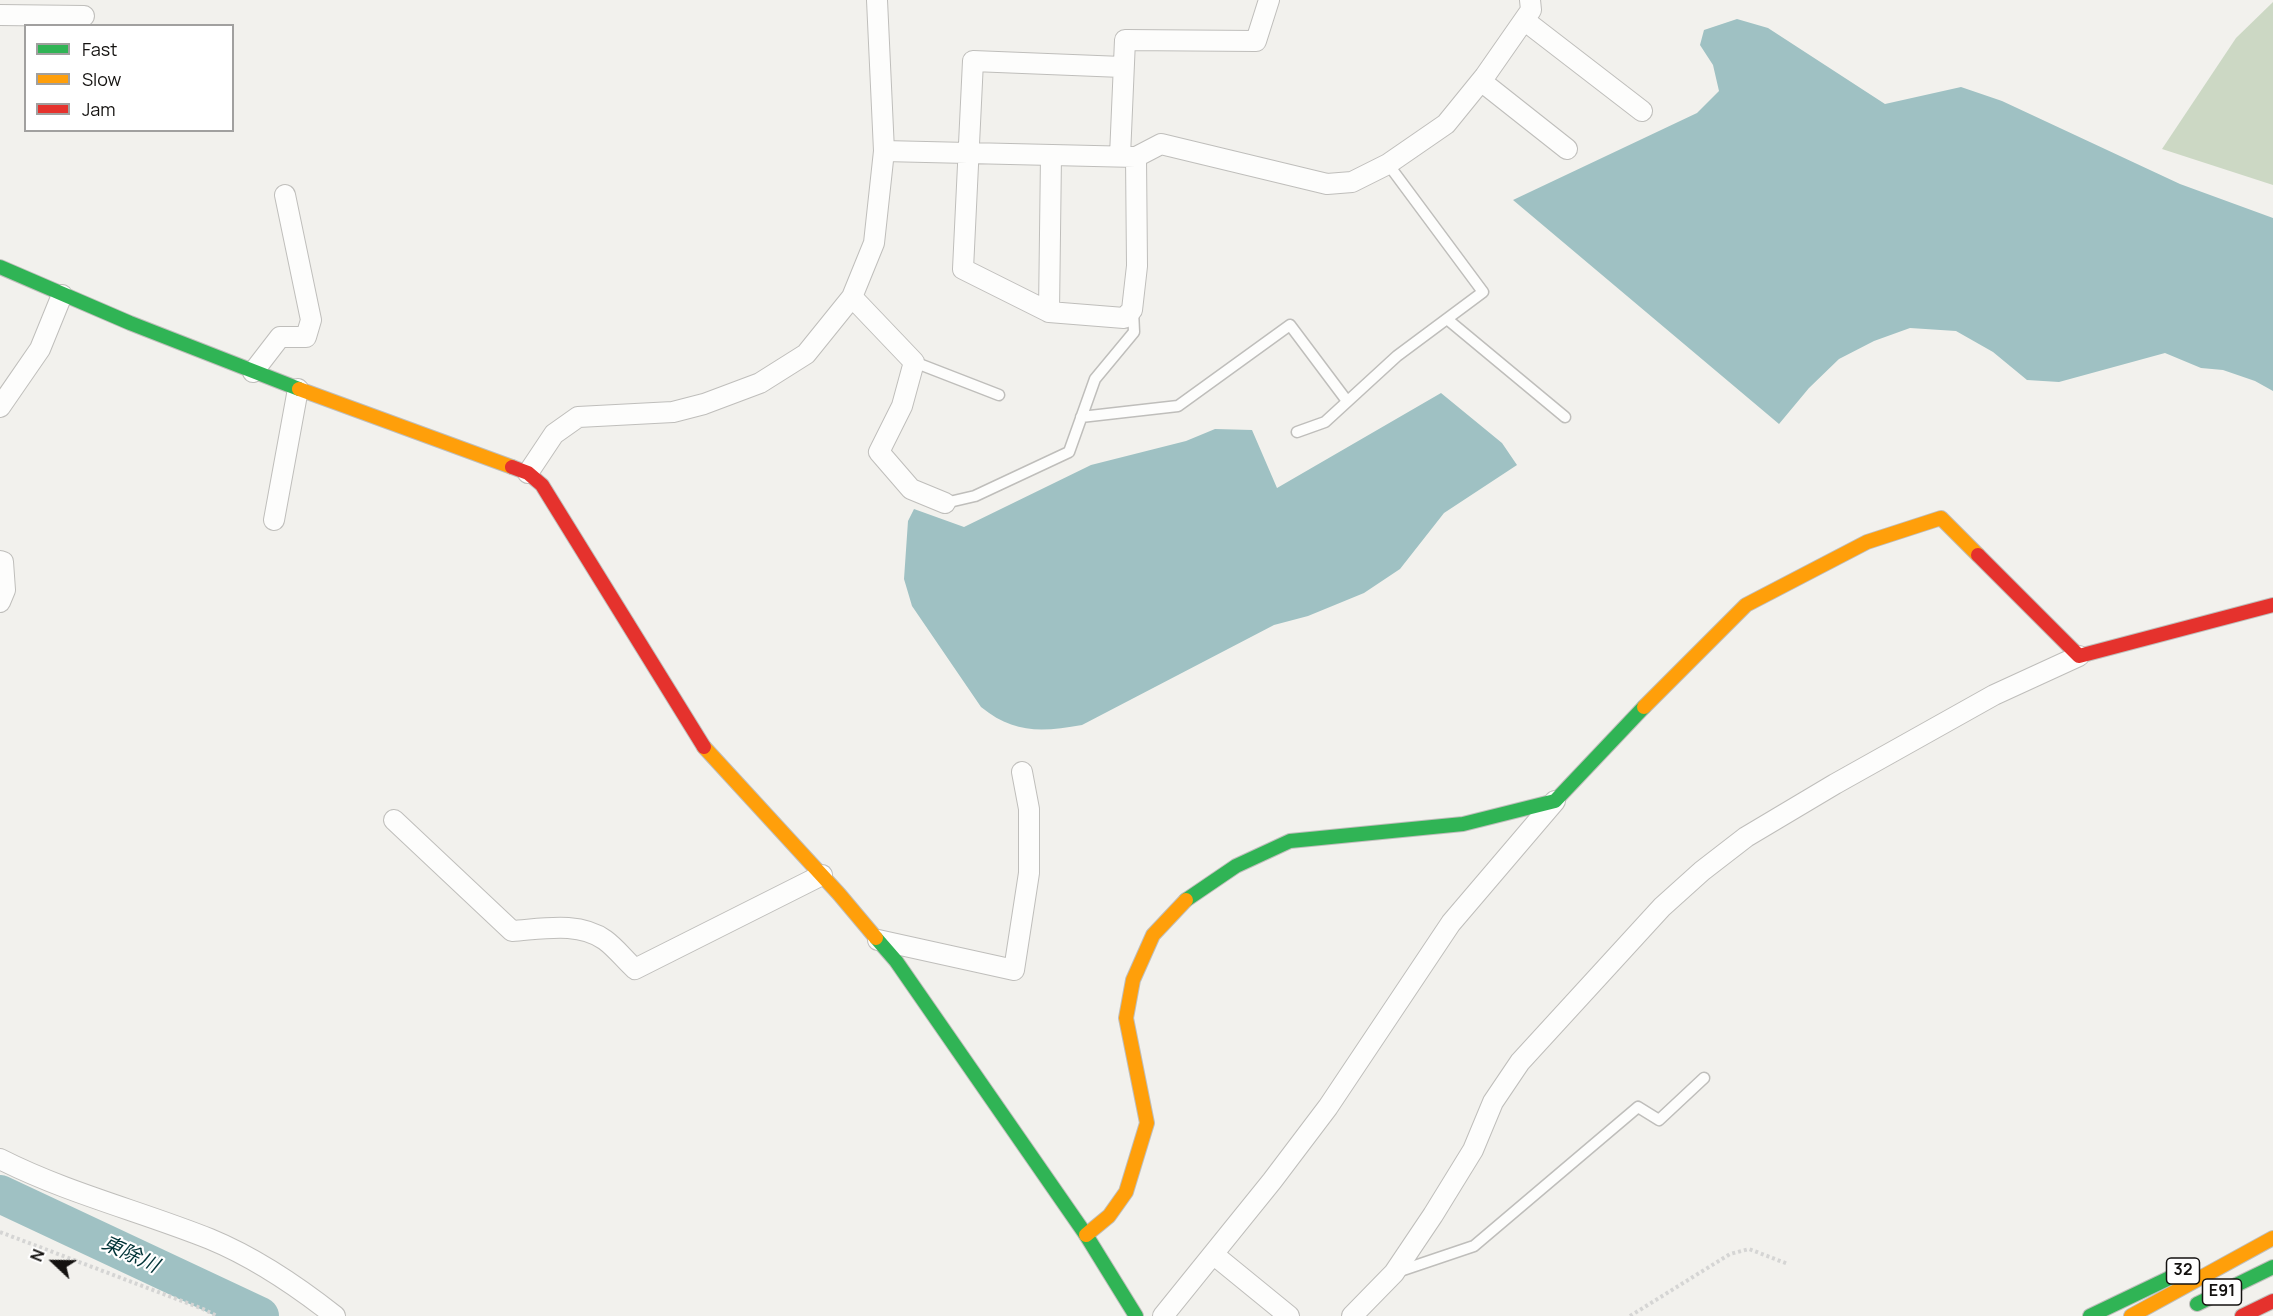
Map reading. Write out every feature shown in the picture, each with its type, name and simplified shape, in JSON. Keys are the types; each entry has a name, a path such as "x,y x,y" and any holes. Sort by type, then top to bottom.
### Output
{"main road":[{"path":"0,267 62,295 254,372 528,473 542,485 705,749 822,875 896,961 1086,1235 1136,1316"},
{"path":"1086,1235 1109,1216 1126,1192 1146,1123 1126,1018 1133,980 1154,935 1191,895 1236,866 1290,841 1463,824 1555,801 1670,680 1746,605 1867,542 1941,518 2079,656 2273,605"},
{"path":"2131,1316 2273,1238"},
{"name":"32","path":"2090,1316 2194,1265"},
{"name":"E91","path":"2182,1311 2273,1267"},
{"name":"E91","path":"2242,1316 2273,1301"},
{"path":"2261,1316 2273,1311"}],"street":[{"path":"528,473 554,434 578,417 673,412 704,404 760,382 806,354 852,297 874,243 884,151 877,0"},
{"path":"1122,67 973,62 963,269 1049,312 1124,318 1132,310 1137,266 1122,67 1125,40 1256,41 1269,0"},
{"path":"884,151 1128,157 1161,144 1327,184 1352,182 1388,164 1446,124 1481,81 1531,10 1530,0"},
{"path":"0,15 41,20 84,16"},
{"path":"1524,20 1642,111"},
{"path":"1481,81 1568,149"},
{"path":"1049,312 1051,155"},
{"path":"254,372 280,337 306,337 311,320 285,195"},
{"path":"0,408 40,349 62,295"},
{"path":"852,297 914,362 902,406 879,452 911,489 945,503"},
{"path":"274,520 298,389"},
{"path":"0,561 3,562 5,590 0,602"},
{"path":"1352,1316 1394,1273 1473,1150 1493,1102 1520,1062 1662,907 1702,871 1746,837 1994,695 2079,656"},
{"path":"878,940 1014,970 1029,873 1029,809 1022,772"},
{"path":"1163,1316 1328,1107 1450,923 1555,801"},
{"path":"394,819 513,931 563,928 586,930 605,940 635,969 822,875"},
{"path":"0,1159 66,1189 212,1240 256,1262 303,1291 335,1316"},
{"path":"1213,1254 1289,1316"}],"lane":[{"path":"1297,432 1325,422 1397,356 1483,292 1388,164"},
{"path":"945,503 975,496 1069,452 1095,379 1134,332 1132,310"},
{"path":"1447,319 1565,417"},
{"path":"1081,417 1179,406 1290,325 1347,401"},
{"path":"914,362 999,395"},
{"path":"1394,1273 1474,1246 1638,1107 1659,1120 1704,1078"}],"path":[{"path":"0,1232 217,1316"},
{"path":"1630,1316 1730,1254 1749,1249 1788,1264"}],"green space":[{"path":"2273,2 2273,185 2162,149 2236,38"}],"water":[{"path":"1737,19 1768,28 1885,104 1961,87 2002,101 2180,184 2273,218 2273,391 2255,381 2223,370 2201,368 2165,353 2059,382 2027,380 1993,352 1956,331 1910,328 1874,341 1839,359 1809,388 1779,424 1513,200 1697,113 1719,91 1713,65 1700,45 1704,30"},
{"path":"1441,393 1502,443 1517,465 1444,513 1400,569 1364,593 1308,616 1274,625 1082,725 1041,730 1029,729 993,716 981,707 912,606 904,579 908,521 914,509 964,527 1091,465 1186,441 1215,429 1252,430 1277,488"}],"waterway":[{"name":"東除川","path":"0,1194 260,1316"}],"traffic: fast":[{"path":"0,267 130,323 299,389"},
{"path":"1186,900 1236,866 1290,841 1463,824 1555,801 1644,707"},
{"path":"876,938 896,961 1086,1235 1136,1316"},
{"path":"2197,1304 2273,1267"},
{"path":"2090,1316 2184,1271"}],"traffic: slow":[{"path":"299,389 512,467"},
{"path":"1644,707 1746,605 1867,542 1941,518 1978,555"},
{"path":"704,747 839,894 876,938"},
{"path":"1086,1235 1109,1216 1126,1192 1147,1123 1126,1018 1133,980 1153,935 1186,900"},
{"path":"2131,1316 2273,1238"}],"traffic: jam":[{"path":"512,467 528,473 542,485 704,747"},
{"path":"1978,555 2079,656 2273,605"},
{"path":"2242,1316 2273,1301"}]}
